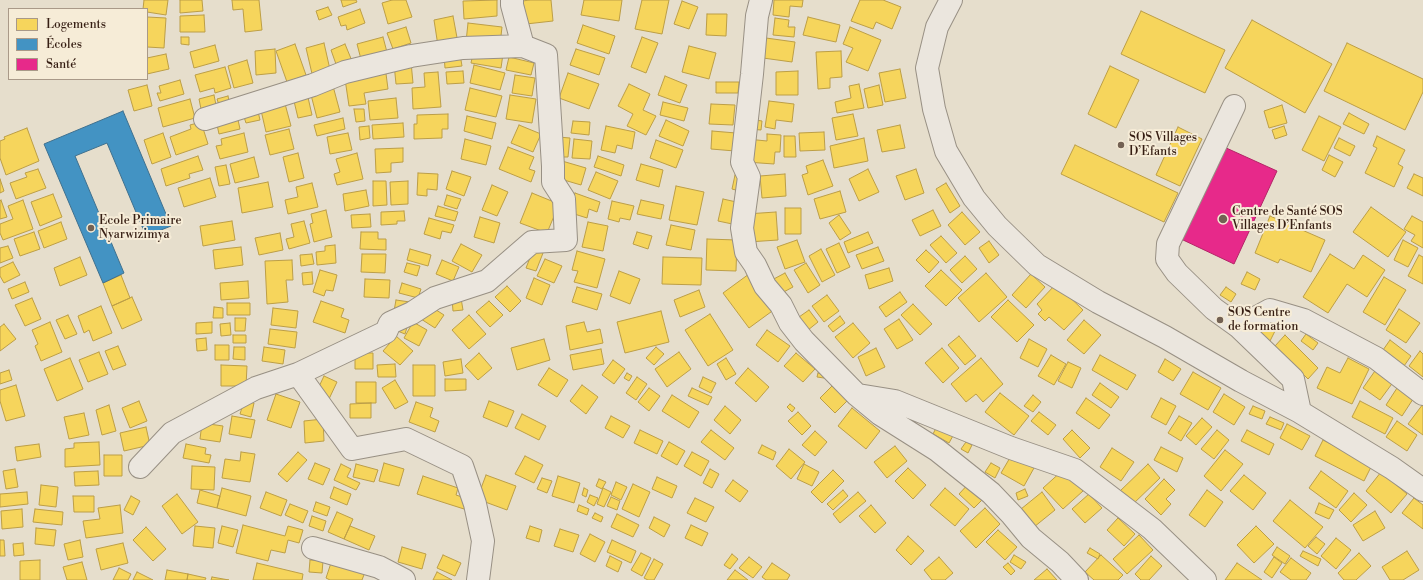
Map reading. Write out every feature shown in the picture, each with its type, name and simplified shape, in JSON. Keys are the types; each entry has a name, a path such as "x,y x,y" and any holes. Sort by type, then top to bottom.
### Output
{"street":[{"path":"512,0 512,6 523,46"},
{"path":"760,0 757,16 742,162 749,177 742,228 746,252 755,265 765,286 781,306 790,323 804,341 857,395 880,414 937,450 991,493 1031,538 1060,562 1078,580"},
{"path":"951,0 937,28 927,68 934,109 946,151 974,198 997,226 1038,265 1098,302 1300,412 1392,468 1423,490"},
{"path":"140,467 172,433 256,388 298,374 386,332 390,322 412,313 435,298 487,281 532,242 566,240 564,199 553,182 546,55 523,46 463,48 411,56 345,72 313,85 205,119"},
{"path":"1234,106 1168,244 1167,259 1176,273 1214,309 1239,327 1293,379 1300,412"},
{"path":"1239,327 1270,310 1304,320 1376,358 1423,394"},
{"path":"298,374 352,450 406,439 462,466 475,504 483,541 478,580"},
{"path":"857,395 895,401 1011,448 1075,470 1152,529 1205,580"},
{"path":"314,548 380,567 404,580"}],"building: Logements":[{"path":"144,0 168,0 166,15 148,12 148,8 143,8"},
{"path":"180,0 202,0 203,11 180,13"},
{"path":"232,0 259,0 262,30 245,32 243,9 233,10"},
{"path":"341,0 356,0 357,2 343,7"},
{"path":"392,0 406,0 412,17 388,24 382,3"},
{"path":"497,0 497,16 464,19 463,1"},
{"path":"551,0 553,21 526,24 523,1"},
{"path":"584,0 622,0 619,21 581,15"},
{"path":"642,0 669,0 662,34 635,29"},
{"path":"774,0 803,0 802,7 790,6 789,17 773,15"},
{"path":"860,0 883,0 901,7 892,29 876,22 873,29 851,21"},
{"path":"682,1 698,7 689,29 674,24"},
{"path":"328,7 332,15 319,20 316,11"},
{"path":"360,9 365,23 347,30 346,25 341,26 338,17"},
{"path":"1141,11 1225,50 1205,93 1121,54"},
{"path":"707,14 727,14 726,36 706,35"},
{"path":"204,15 205,32 180,32 180,16"},
{"path":"453,16 458,43 438,46 434,20"},
{"path":"148,17 166,18 164,48 148,47"},
{"path":"808,17 840,25 836,42 803,35"},
{"path":"775,18 789,20 788,27 795,27 794,37 773,35"},
{"path":"1252,20 1332,64 1305,113 1225,68"},
{"path":"468,23 502,27 500,45 466,42"},
{"path":"583,25 615,36 609,54 577,43"},
{"path":"406,27 411,43 393,49 387,33"},
{"path":"850,27 881,40 868,71 846,62 853,48 843,44"},
{"path":"181,37 189,37 189,45 181,44"},
{"path":"383,37 388,56 362,63 357,44"},
{"path":"642,37 658,43 646,73 631,67"},
{"path":"766,38 795,42 792,62 763,58"},
{"path":"324,43 331,74 313,78 306,48"},
{"path":"1347,43 1423,79 1423,92 1405,130 1324,91"},
{"path":"295,44 306,75 287,82 276,51"},
{"path":"345,44 352,61 337,67 331,50"},
{"path":"215,45 219,61 194,68 190,52"},
{"path":"689,46 716,53 709,79 682,72"},
{"path":"275,49 276,73 256,75 255,51"},
{"path":"474,49 503,54 501,68 471,63"},
{"path":"576,49 605,58 599,75 570,65"},
{"path":"841,51 842,77 830,78 830,88 818,89 816,52"},
{"path":"166,54 169,69 148,74 148,58"},
{"path":"460,54 462,66 445,68 444,56"},
{"path":"509,57 534,63 531,75 506,70"},
{"path":"247,60 253,83 234,88 228,66"},
{"path":"411,62 413,83 396,84 394,64"},
{"path":"474,65 505,73 500,90 470,83"},
{"path":"385,66 388,89 364,93 366,104 349,106 345,79"},
{"path":"1110,66 1139,80 1116,128 1088,114"},
{"path":"225,67 231,88 215,93 214,88 200,92 195,75"},
{"path":"900,69 906,98 885,102 879,73"},
{"path":"463,71 464,83 447,84 446,72"},
{"path":"798,71 798,95 776,95 776,72"},
{"path":"438,72 441,107 413,109 412,88 425,87 424,73"},
{"path":"568,73 599,84 589,109 559,98"},
{"path":"515,75 535,78 532,96 512,93"},
{"path":"665,76 687,85 680,103 658,95"},
{"path":"180,80 184,94 160,101 157,93 161,93 159,86"},
{"path":"716,82 739,82 738,93 716,93"},
{"path":"629,84 650,94 643,110 656,116 646,135 627,126 633,114 618,106"},
{"path":"859,84 864,108 837,113 835,102 851,98 849,86"},
{"path":"147,85 152,106 134,111 128,90"},
{"path":"879,85 883,105 868,108 864,89"},
{"path":"333,86 340,112 317,118 310,91"},
{"path":"470,88 502,96 496,117 465,110"},
{"path":"307,93 312,115 298,118 293,97"},
{"path":"214,95 216,105 201,109 199,99"},
{"path":"510,95 536,99 532,123 506,119"},
{"path":"228,96 230,105 220,108 217,99"},
{"path":"396,98 398,118 370,120 368,101"},
{"path":"190,99 195,118 163,127 158,108"},
{"path":"284,100 291,126 266,132 260,106"},
{"path":"769,101 794,104 792,122 776,120 775,129 765,127"},
{"path":"663,102 688,108 684,121 660,115"},
{"path":"711,104 735,105 733,125 709,124"},
{"path":"1282,105 1287,123 1269,128 1264,111"},
{"path":"257,107 260,120 246,123 242,111"},
{"path":"354,109 364,109 365,121 356,122"},
{"path":"1349,113 1369,124 1364,134 1343,124"},
{"path":"448,114 448,129 442,129 442,138 414,139 414,124 417,124 417,115"},
{"path":"853,114 858,136 836,140 832,118"},
{"path":"237,115 240,129 219,134 216,120"},
{"path":"467,116 496,123 492,139 464,131"},
{"path":"1319,116 1341,127 1324,161 1302,150"},
{"path":"343,118 345,129 317,136 314,125"},
{"path":"750,119 762,121 761,130 749,129"},
{"path":"666,120 689,131 683,146 659,136"},
{"path":"573,121 590,122 589,135 571,133"},
{"path":"201,122 208,144 176,155 170,137 191,129 190,125"},
{"path":"403,123 404,137 373,139 372,125"},
{"path":"519,125 541,134 533,152 511,143"},
{"path":"900,125 905,148 882,152 877,130"},
{"path":"369,126 370,138 360,140 359,127"},
{"path":"606,126 635,132 632,149 617,145 615,153 601,150"},
{"path":"1284,126 1287,135 1275,139 1272,130"},
{"path":"1178,127 1202,139 1180,186 1156,175"},
{"path":"27,128 39,161 6,175 0,158 0,141 5,139 4,137"},
{"path":"289,129 294,149 270,155 265,135"},
{"path":"712,131 736,133 735,151 711,149"},
{"path":"824,132 825,150 800,151 799,133"},
{"path":"163,133 171,157 152,164 144,140"},
{"path":"244,133 248,152 220,159 216,146 222,145 221,139"},
{"path":"348,133 352,150 330,154 327,137"},
{"path":"767,134 781,135 780,152 775,152 774,164 746,162 747,139 767,141"},
{"path":"784,136 795,136 796,157 784,157"},
{"path":"1377,136 1405,150 1398,164 1403,167 1394,187 1365,173 1377,148 1373,146"},
{"path":"558,137 570,138 568,157 556,157"},
{"path":"864,138 868,161 834,168 830,146"},
{"path":"1339,138 1355,146 1350,156 1334,148"},
{"path":"465,139 491,146 486,165 461,159"},
{"path":"574,139 592,141 590,159 572,158"},
{"path":"656,140 683,150 676,168 650,158"},
{"path":"1075,145 1178,193 1164,222 1061,174"},
{"path":"508,147 534,157 529,169 535,171 531,182 499,169"},
{"path":"403,148 403,162 391,163 391,172 376,173 375,149"},
{"path":"298,153 304,178 289,182 283,157"},
{"path":"357,153 363,179 337,185 334,174 340,172 336,159"},
{"path":"1329,155 1343,162 1335,177 1322,170"},
{"path":"198,156 203,170 189,174 190,178 166,186 161,169"},
{"path":"598,156 624,165 621,176 594,167"},
{"path":"254,157 259,177 235,183 230,164"},
{"path":"823,160 833,186 808,195 802,175 808,173 806,166"},
{"path":"562,161 586,168 581,185 557,178"},
{"path":"641,164 663,170 659,187 636,180"},
{"path":"226,165 230,184 219,186 215,167"},
{"path":"38,169 46,188 16,199 10,183 27,177 25,173"},
{"path":"868,169 879,192 859,201 849,179"},
{"path":"916,169 924,193 905,200 896,176"},
{"path":"452,171 471,177 464,196 446,189"},
{"path":"596,172 618,181 610,199 588,190"},
{"path":"418,173 438,174 437,190 427,189 427,196 417,195"},
{"path":"785,174 786,196 762,198 760,176"},
{"path":"1414,174 1423,178 1423,196 1407,188"},
{"path":"735,175 747,178 743,192 732,189"},
{"path":"210,178 216,197 184,207 178,188"},
{"path":"0,179 4,191 0,193"},
{"path":"373,181 386,181 387,205 373,206"},
{"path":"408,181 408,204 391,205 390,182"},
{"path":"268,182 273,207 242,213 238,188"},
{"path":"312,183 318,207 288,214 285,200 298,197 296,187"},
{"path":"946,183 960,206 950,213 936,189"},
{"path":"492,185 508,192 497,216 482,210"},
{"path":"676,186 704,192 697,225 669,220"},
{"path":"366,190 369,206 345,211 343,194"},
{"path":"840,191 846,212 820,219 814,199"},
{"path":"532,193 559,204 547,233 520,223"},
{"path":"575,193 600,202 597,212 589,209 587,218 568,212"},
{"path":"53,194 62,217 40,226 31,202"},
{"path":"447,195 461,199 457,209 444,205"},
{"path":"723,199 741,203 737,225 718,221"},
{"path":"1,200 7,217 0,219 0,201"},
{"path":"23,200 33,229 3,240 0,233 0,224 13,219 8,206"},
{"path":"641,200 664,205 661,219 637,214"},
{"path":"612,201 634,206 630,220 620,218 619,222 608,219"},
{"path":"438,206 458,212 455,221 435,216"},
{"path":"1371,207 1406,232 1388,257 1353,232"},
{"path":"785,208 801,208 801,234 785,234"},
{"path":"326,210 332,237 314,242 310,224 313,223 311,214"},
{"path":"933,210 941,226 920,236 912,220"},
{"path":"404,211 405,221 397,221 397,224 381,225 381,212"},
{"path":"776,212 778,240 748,242 746,214"},
{"path":"962,212 980,232 965,245 948,225"},
{"path":"370,214 371,227 352,228 351,215"},
{"path":"839,215 851,233 840,240 829,223"},
{"path":"1270,216 1325,240 1311,272 1280,259 1278,263 1255,253"},
{"path":"1412,216 1423,222 1423,248 1411,241 1415,235 1404,229"},
{"path":"480,217 500,223 494,243 474,237"},
{"path":"429,218 454,225 451,233 442,231 440,239 424,234"},
{"path":"232,221 235,240 203,246 200,226"},
{"path":"304,221 310,243 289,249 286,239 294,237 291,224"},
{"path":"61,222 67,239 44,248 38,231"},
{"path":"588,222 608,226 603,251 582,247"},
{"path":"671,225 695,230 691,250 666,245"},
{"path":"34,232 40,249 20,256 14,239"},
{"path":"361,232 378,232 378,239 386,239 386,250 360,249"},
{"path":"637,232 652,236 648,249 633,244"},
{"path":"868,232 873,243 848,253 844,242"},
{"path":"280,233 283,250 259,255 255,238"},
{"path":"941,236 957,253 946,263 930,245"},
{"path":"707,239 737,240 736,271 706,270"},
{"path":"797,240 805,262 785,269 777,247"},
{"path":"1403,240 1418,248 1408,267 1394,260"},
{"path":"989,241 999,255 989,263 979,248"},
{"path":"839,243 850,267 837,273 826,249"},
{"path":"461,244 482,255 472,272 452,261"},
{"path":"335,245 336,263 317,265 316,252 325,251 325,246"},
{"path":"8,246 13,258 0,263 0,248"},
{"path":"241,247 243,265 215,269 213,250"},
{"path":"878,247 884,261 862,269 856,255"},
{"path":"410,249 431,255 428,266 407,260"},
{"path":"821,249 835,275 822,282 809,256"},
{"path":"533,250 543,253 536,271 526,268"},
{"path":"926,250 939,262 929,273 916,260"},
{"path":"577,251 605,259 597,288 574,282 578,271 572,270"},
{"path":"312,254 314,264 301,266 300,255"},
{"path":"362,254 386,254 385,273 361,272"},
{"path":"1330,254 1354,269 1363,255 1385,270 1367,297 1347,284 1328,313 1303,297"},
{"path":"1419,255 1423,257 1423,284 1408,276"},
{"path":"965,256 977,269 962,283 950,270"},
{"path":"80,257 87,275 60,286 54,268"},
{"path":"663,257 702,258 701,285 662,284"},
{"path":"545,259 562,266 554,283 537,276"},
{"path":"292,260 293,280 286,280 288,302 267,304 265,261"},
{"path":"442,260 459,267 453,281 436,274"},
{"path":"13,262 20,275 4,283 0,276 0,268"},
{"path":"407,263 420,266 417,276 404,272"},
{"path":"806,263 820,285 808,293 794,270"},
{"path":"889,268 893,281 869,289 865,275"},
{"path":"320,270 337,275 333,291 326,290 324,296 313,292"},
{"path":"941,270 962,290 946,306 925,286"},
{"path":"619,271 640,279 630,304 610,296"},
{"path":"312,272 313,284 303,285 302,273"},
{"path":"1247,272 1260,279 1255,290 1241,284"},
{"path":"785,273 793,287 778,295 770,281"},
{"path":"986,273 1007,297 979,322 958,298"},
{"path":"749,274 775,309 749,328 723,293"},
{"path":"1031,274 1045,287 1026,308 1012,295"},
{"path":"121,275 130,298 112,306 103,283"},
{"path":"1384,277 1406,290 1385,325 1363,312"},
{"path":"534,278 550,285 542,305 526,298"},
{"path":"365,279 390,280 389,298 364,297"},
{"path":"248,281 249,298 221,300 220,283"},
{"path":"25,282 29,292 12,299 8,289"},
{"path":"402,283 421,289 418,298 399,293"},
{"path":"1056,284 1083,310 1064,330 1049,317 1045,321 1038,314 1042,310 1037,304"},
{"path":"507,286 521,301 510,312 495,297"},
{"path":"577,287 602,294 597,310 572,302"},
{"path":"1226,287 1236,294 1231,302 1220,295"},
{"path":"699,290 705,307 680,317 674,300"},
{"path":"900,292 907,302 886,317 879,307"},
{"path":"827,295 839,311 824,322 812,306"},
{"path":"132,297 142,320 122,329 112,306"},
{"path":"32,298 41,319 25,326 15,305"},
{"path":"461,298 463,310 453,311 452,299"},
{"path":"396,300 410,302 394,311"},
{"path":"1008,300 1034,325 1017,342 991,317"},
{"path":"321,301 344,309 341,317 349,320 345,333 313,322"},
{"path":"489,301 503,315 490,327 476,312"},
{"path":"227,303 250,303 250,315 227,315"},
{"path":"913,304 932,324 920,335 901,315"},
{"path":"101,306 112,333 93,341 89,330 84,333 78,316"},
{"path":"430,306 444,315 435,328 421,319"},
{"path":"214,307 223,308 223,318 213,318"},
{"path":"273,308 298,311 296,328 271,325"},
{"path":"1399,309 1420,323 1406,343 1386,330"},
{"path":"809,310 818,322 808,330 799,317"},
{"path":"661,311 669,342 625,353 617,322"},
{"path":"710,314 733,350 708,366 685,330"},
{"path":"68,315 77,334 65,339 56,320"},
{"path":"469,315 486,334 469,349 452,330"},
{"path":"840,316 845,323 833,332 828,326"},
{"path":"235,318 246,318 245,331 235,331"},
{"path":"899,319 913,340 897,349 884,329"},
{"path":"1084,320 1101,335 1084,354 1067,340"},
{"path":"50,322 62,352 41,361 35,346 38,344 32,330"},
{"path":"212,322 212,333 196,334 196,323"},
{"path":"413,322 427,330 419,346 404,338"},
{"path":"584,322 587,332 600,329 603,343 570,350 566,326"},
{"path":"230,323 231,335 221,336 220,324"},
{"path":"853,323 870,343 853,358 835,337"},
{"path":"1263,323 1276,329 1270,341 1258,335"},
{"path":"4,324 16,339 0,351 0,327"},
{"path":"408,324 405,334 395,330"},
{"path":"270,329 297,332 295,348 268,344"},
{"path":"767,330 790,346 778,362 756,345"},
{"path":"1306,334 1318,343 1313,350 1301,341"},
{"path":"233,335 246,335 246,343 233,343"},
{"path":"1285,335 1318,368 1308,379 1275,346"},
{"path":"396,336 413,351 400,365 383,351"},
{"path":"959,336 976,356 965,365 948,345"},
{"path":"206,338 207,350 197,351 196,339"},
{"path":"544,339 550,360 517,370 511,348"},
{"path":"1029,339 1047,349 1038,367 1020,358"},
{"path":"1390,340 1411,356 1404,366 1383,350"},
{"path":"215,345 229,345 229,360 215,360"},
{"path":"118,346 126,365 113,370 105,351"},
{"path":"234,347 245,347 245,360 233,359"},
{"path":"264,347 285,350 283,364 262,361"},
{"path":"656,347 664,354 654,365 646,358"},
{"path":"876,348 885,367 866,376 858,357"},
{"path":"942,348 959,368 943,383 925,363"},
{"path":"601,349 604,364 573,370 570,355"},
{"path":"1420,351 1423,354 1423,377 1409,366"},
{"path":"99,352 108,374 88,382 79,360"},
{"path":"679,352 691,369 667,387 655,369"},
{"path":"355,353 373,353 373,369 355,369"},
{"path":"479,353 492,368 478,380 465,366"},
{"path":"796,353 815,369 803,382 784,366"},
{"path":"1051,355 1066,364 1054,385 1038,376"},
{"path":"1100,355 1136,375 1127,390 1092,370"},
{"path":"70,358 83,389 57,401 44,369"},
{"path":"726,358 736,374 726,380 717,364"},
{"path":"981,358 1003,384 983,402 976,394 966,402 951,384"},
{"path":"1348,358 1369,369 1352,404 1317,388 1327,367 1340,373"},
{"path":"461,359 463,373 445,376 443,362"},
{"path":"1165,359 1181,369 1173,381 1158,372"},
{"path":"613,360 625,369 614,384 602,375"},
{"path":"1068,362 1081,368 1072,388 1058,381"},
{"path":"395,364 396,377 378,377 377,365"},
{"path":"221,365 247,366 246,386 221,386"},
{"path":"413,365 435,365 435,396 413,396"},
{"path":"549,368 568,380 557,397 538,385"},
{"path":"748,368 769,387 756,402 735,383"},
{"path":"1377,368 1394,381 1380,400 1363,388"},
{"path":"9,370 12,380 0,384 0,373"},
{"path":"1193,372 1221,388 1208,410 1180,394"},
{"path":"627,373 632,376 629,381 624,378"},
{"path":"818,373 825,375 824,378 817,377"},
{"path":"324,376 337,382 329,399 316,393"},
{"path":"637,377 647,384 636,400 626,393"},
{"path":"703,377 716,383 711,393 699,387"},
{"path":"445,379 466,379 466,390 445,391"},
{"path":"395,380 408,402 395,409 382,388"},
{"path":"356,382 376,382 376,403 356,403"},
{"path":"836,382 850,398 835,413 820,398"},
{"path":"1100,383 1119,397 1111,408 1092,395"},
{"path":"16,385 25,416 6,421 0,401 0,390"},
{"path":"582,385 598,397 586,414 570,401"},
{"path":"1399,385 1415,396 1402,416 1386,405"},
{"path":"649,388 660,396 649,411 638,402"},
{"path":"692,388 712,397 708,405 688,396"},
{"path":"1000,393 1029,416 1014,435 985,412"},
{"path":"276,394 300,402 291,428 267,420"},
{"path":"1224,394 1245,407 1234,425 1213,412"},
{"path":"672,395 699,412 689,428 662,411"},
{"path":"1033,395 1041,402 1033,412 1024,406"},
{"path":"1086,398 1110,415 1099,429 1076,413"},
{"path":"1161,398 1176,406 1166,425 1151,417"},
{"path":"139,401 147,421 130,428 122,408"},
{"path":"244,401 254,403 251,417 240,414"},
{"path":"489,401 514,411 507,427 483,417"},
{"path":"1360,401 1393,418 1385,434 1352,417"},
{"path":"416,402 433,408 430,417 439,421 435,432 409,422"},
{"path":"371,403 371,418 350,418 350,404"},
{"path":"790,404 795,408 792,412 787,407"},
{"path":"1423,404 1423,435 1408,424"},
{"path":"109,405 116,431 102,435 96,410"},
{"path":"725,406 741,420 730,434 714,420"},
{"path":"1253,406 1265,411 1262,419 1249,414"},
{"path":"852,408 880,431 866,449 838,426"},
{"path":"798,412 811,426 802,435 788,421"},
{"path":"1039,412 1056,425 1048,435 1031,421"},
{"path":"84,413 89,435 69,439 64,417"},
{"path":"522,414 546,426 539,440 515,428"},
{"path":"232,416 255,420 251,438 229,434"},
{"path":"611,416 630,426 623,438 605,428"},
{"path":"1179,416 1192,423 1181,441 1168,433"},
{"path":"1270,417 1284,423 1281,430 1266,424"},
{"path":"1202,418 1212,427 1196,445 1186,436"},
{"path":"323,419 324,441 305,443 304,421"},
{"path":"1397,421 1417,435 1407,451 1386,437"},
{"path":"202,423 223,426 220,442 200,439"},
{"path":"1287,424 1310,436 1302,450 1280,438"},
{"path":"937,426 954,434 949,443 933,434"},
{"path":"146,427 150,445 124,451 120,433"},
{"path":"640,430 663,441 657,454 634,443"},
{"path":"711,430 734,448 725,460 701,442"},
{"path":"1072,430 1090,448 1080,458 1063,439"},
{"path":"1217,430 1229,440 1214,459 1201,449"},
{"path":"1247,430 1274,444 1269,455 1241,441"},
{"path":"815,431 827,442 815,456 802,445"},
{"path":"1323,440 1372,465 1364,481 1315,456"},
{"path":"99,442 100,465 65,467 65,449 74,448 74,443"},
{"path":"669,442 685,451 677,465 661,456"},
{"path":"966,442 972,445 968,453 961,449"},
{"path":"39,444 41,457 17,461 15,447"},
{"path":"186,444 206,448 205,454 211,455 209,463 183,458"},
{"path":"762,445 776,452 773,460 758,453"},
{"path":"895,446 907,461 887,478 874,462"},
{"path":"1161,447 1183,458 1177,472 1154,460"},
{"path":"1112,448 1134,462 1121,481 1100,467"},
{"path":"789,449 805,462 791,479 776,466"},
{"path":"1225,450 1243,464 1221,491 1204,476"},
{"path":"241,452 255,454 250,482 222,478 225,459 240,461"},
{"path":"298,452 307,460 287,482 278,474"},
{"path":"692,452 709,461 701,476 684,466"},
{"path":"104,455 122,455 122,476 104,476"},
{"path":"525,456 543,465 534,483 515,474"},
{"path":"1011,456 1034,468 1024,486 1001,473"},
{"path":"315,463 330,469 323,485 308,479"},
{"path":"384,463 404,469 399,486 379,481"},
{"path":"991,463 1000,468 995,478 985,472"},
{"path":"341,464 351,469 347,477 360,483 356,490 334,480"},
{"path":"356,464 378,470 374,482 353,477"},
{"path":"804,464 819,472 812,486 797,479"},
{"path":"1148,464 1160,478 1132,505 1119,492"},
{"path":"192,466 215,467 214,490 191,489"},
{"path":"908,468 926,485 913,499 895,481"},
{"path":"15,469 18,487 6,489 3,471"},
{"path":"710,469 719,474 712,488 703,483"},
{"path":"833,470 844,481 822,503 811,492"},
{"path":"1063,470 1083,491 1063,509 1043,488"},
{"path":"98,471 99,485 75,486 74,472"},
{"path":"1321,471 1348,491 1336,508 1309,488"},
{"path":"1381,472 1407,494 1391,513 1366,491"},
{"path":"486,475 516,486 507,510 477,499"},
{"path":"1244,475 1266,493 1253,510 1230,491"},
{"path":"423,476 458,488 456,495 468,499 464,509 417,494"},
{"path":"558,476 580,483 574,503 552,496"},
{"path":"657,477 677,486 672,498 652,489"},
{"path":"542,478 552,481 547,493 537,489"},
{"path":"599,479 606,482 602,489 596,486"},
{"path":"1164,479 1175,490 1166,499 1171,504 1161,515 1145,499"},
{"path":"733,480 748,491 740,502 725,491"},
{"path":"971,481 986,496 974,508 959,494"},
{"path":"616,482 627,487 621,500 611,495"},
{"path":"633,484 650,492 639,517 622,509"},
{"path":"41,485 58,487 56,507 39,505"},
{"path":"334,487 351,494 347,505 330,498"},
{"path":"222,488 251,496 246,516 217,508"},
{"path":"584,488 588,490 586,497 582,495"},
{"path":"603,488 611,492 604,507 597,504"},
{"path":"945,488 969,509 955,526 930,505"},
{"path":"1025,489 1028,496 1018,500 1016,493"},
{"path":"200,490 220,496 217,508 197,503"},
{"path":"843,490 848,496 833,510 827,504"},
{"path":"1207,490 1223,502 1205,527 1189,515"},
{"path":"27,492 28,504 0,507 0,494"},
{"path":"266,492 287,500 281,516 260,508"},
{"path":"858,492 866,501 840,523 833,514"},
{"path":"1042,492 1055,510 1034,527 1021,509"},
{"path":"1354,493 1367,505 1351,522 1339,510"},
{"path":"177,494 198,522 182,534 162,506"},
{"path":"1089,494 1102,508 1085,523 1072,509"},
{"path":"590,495 598,498 594,506 587,502"},
{"path":"73,496 94,496 94,512 74,512"},
{"path":"131,496 140,501 133,515 124,510"},
{"path":"611,497 620,501 617,510 607,506"},
{"path":"695,498 714,507 706,522 687,513"},
{"path":"1414,498 1423,505 1423,529 1402,513"},
{"path":"1290,500 1323,527 1305,548 1273,521"},
{"path":"316,502 330,507 327,516 313,511"},
{"path":"1319,503 1334,510 1329,519 1315,513"},
{"path":"290,504 308,511 303,523 285,515"},
{"path":"120,505 123,533 86,538 83,521 100,519 98,508"},
{"path":"579,505 589,509 587,515 577,511"},
{"path":"871,505 886,523 875,533 859,516"},
{"path":"985,508 1000,524 976,548 960,531"},
{"path":"22,509 23,527 2,529 1,511"},
{"path":"35,509 63,512 62,525 33,522"},
{"path":"1375,511 1385,528 1363,541 1353,525"},
{"path":"337,512 353,519 344,539 328,532"},
{"path":"595,513 603,517 601,522 592,518"},
{"path":"617,514 639,525 633,537 611,527"},
{"path":"312,516 326,521 323,531 309,526"},
{"path":"654,517 670,525 664,537 649,528"},
{"path":"1118,518 1135,534 1124,546 1107,530"},
{"path":"243,525 285,536 288,526 303,530 299,543 288,540 285,553 271,550 268,561 236,553"},
{"path":"691,525 708,533 702,546 685,538"},
{"path":"195,526 215,528 213,548 193,546"},
{"path":"222,526 238,530 233,547 218,543"},
{"path":"350,526 375,536 369,550 344,539"},
{"path":"530,526 542,530 539,542 526,538"},
{"path":"1256,526 1274,544 1254,563 1237,545"},
{"path":"146,527 166,549 153,561 133,540"},
{"path":"36,528 56,530 54,546 35,544"},
{"path":"560,529 579,535 573,552 554,546"},
{"path":"998,530 1017,547 1005,560 986,542"},
{"path":"590,534 605,542 595,562 580,554"},
{"path":"1139,535 1153,550 1127,574 1113,559"},
{"path":"908,536 924,551 911,565 896,550"},
{"path":"1316,537 1325,544 1317,554 1308,546"},
{"path":"1336,538 1351,550 1336,569 1321,556"},
{"path":"0,540 4,540 5,556 0,556"},
{"path":"80,540 83,557 68,560 64,544"},
{"path":"612,540 636,551 631,563 607,552"},
{"path":"23,543 24,555 14,556 13,544"},
{"path":"123,543 128,563 101,570 96,549"},
{"path":"402,547 426,554 422,569 398,562"},
{"path":"1277,547 1290,556 1285,564 1272,555"},
{"path":"1090,548 1100,554 1098,559 1087,553"},
{"path":"1303,551 1321,559 1318,566 1300,556"},
{"path":"1407,551 1419,570 1403,580 1390,580 1382,567"},
{"path":"641,553 651,558 642,576 631,570"},
{"path":"1359,553 1371,566 1356,580 1344,580 1338,573"},
{"path":"732,554 738,559 730,569 724,565"},
{"path":"443,555 461,563 455,576 437,568"},
{"path":"1014,555 1026,562 1021,569 1010,562"},
{"path":"1101,555 1123,575 1118,580 1094,580 1085,572"},
{"path":"610,556 622,562 618,572 606,566"},
{"path":"1151,556 1162,566 1149,580 1141,580 1135,574"},
{"path":"749,557 762,567 753,578 739,568"},
{"path":"939,557 953,573 945,580 932,580 924,570"},
{"path":"1274,557 1282,563 1272,578 1264,572"},
{"path":"1291,558 1311,573 1306,580 1291,580 1280,572"},
{"path":"654,559 663,564 654,580 648,580 644,578"},
{"path":"40,560 40,580 20,580 20,561"},
{"path":"310,560 323,561 322,573 309,572"},
{"path":"332,560 365,572 362,580 330,580 326,578"},
{"path":"82,562 87,580 67,580 63,567"},
{"path":"257,563 303,574 302,580 253,580"},
{"path":"772,563 790,575 787,580 766,580 762,577"},
{"path":"1008,563 1015,571 1011,575 1003,567"},
{"path":"1237,563 1262,580 1225,580"},
{"path":"119,568 131,574 128,580 113,580"},
{"path":"1047,569 1057,580 1034,580"},
{"path":"167,570 188,574 187,580 165,580"},
{"path":"735,570 748,580 727,580"},
{"path":"137,572 153,580 133,580"},
{"path":"437,572 452,580 433,580"},
{"path":"188,574 206,578 205,580 187,580"},
{"path":"212,577 229,580 211,580"}],"building: Écoles":[{"path":"123,111 171,226 146,236 107,143 75,156 124,273 103,283 44,144"}],"building: Santé":[{"path":"1224,147 1277,171 1234,264 1181,239"}],"place":[{"name":"SOS Villages D’Efants","path":"1121,145"},
{"name":"Centre de Santé SOS Villages D’Enfants","path":"1223,219"},
{"name":"Ecole Primaire Nyarwizimya","path":"91,228"},
{"name":"SOS Centre de formation","path":"1220,320"}]}
